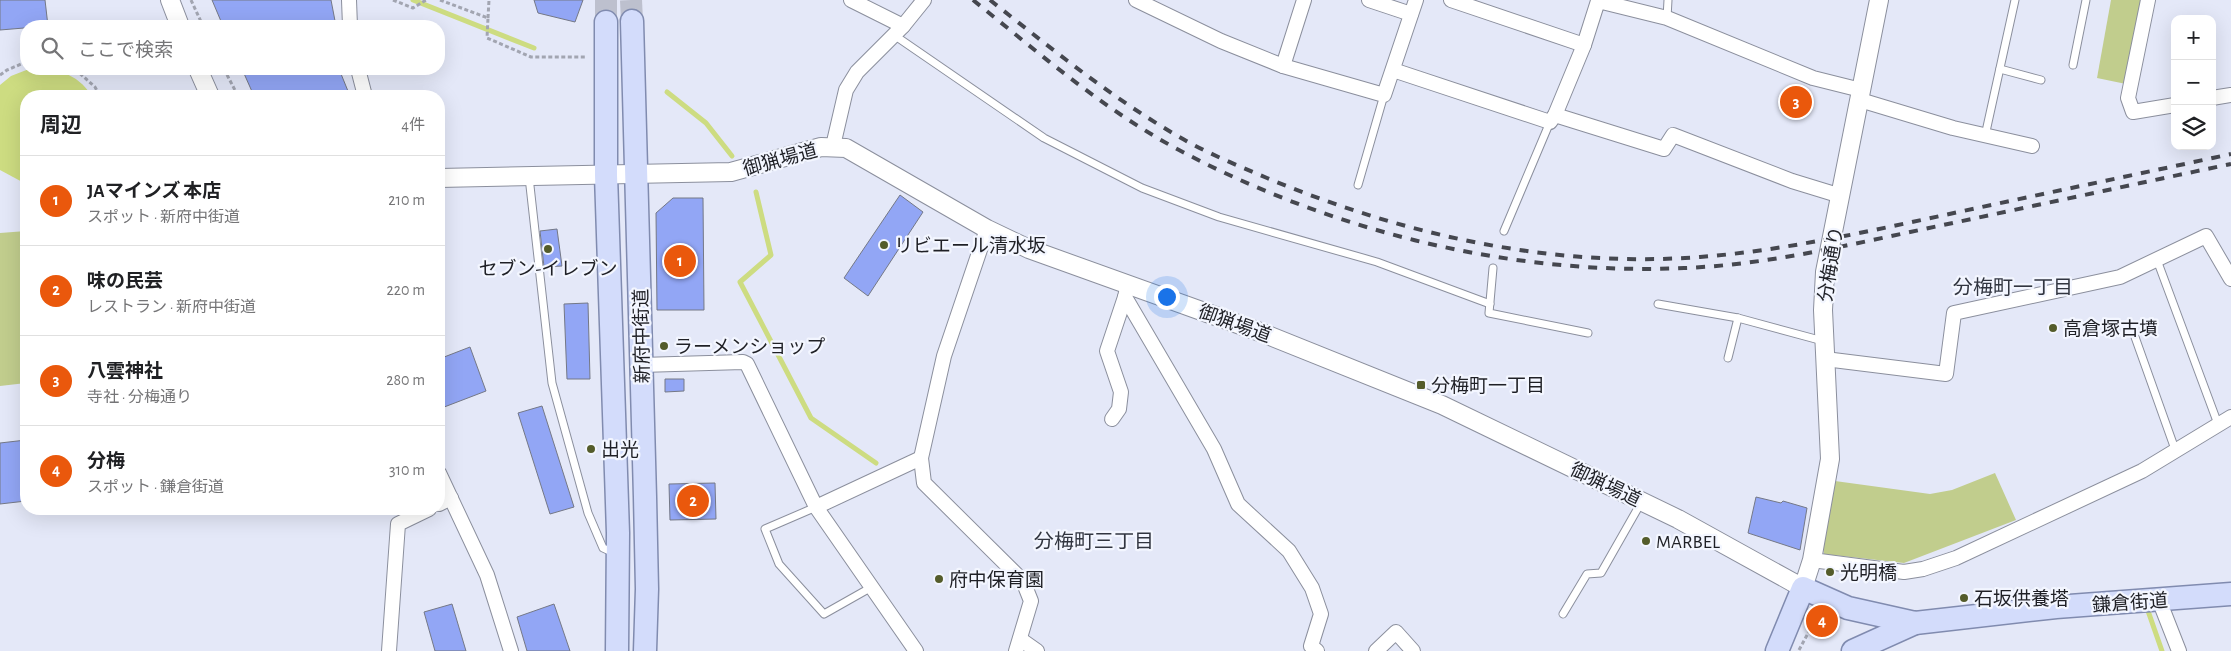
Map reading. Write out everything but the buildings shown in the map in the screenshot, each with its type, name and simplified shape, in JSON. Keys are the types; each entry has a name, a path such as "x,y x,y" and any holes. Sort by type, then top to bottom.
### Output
{"main road":[{"name":"新府中街道","path":"632,21 648,649"},
{"name":"新府中街道","path":"606,22 606,174 618,555 617,651"},
{"name":"鎌倉街道","path":"1803,588 1848,608 1914,623 2056,607 2231,594"},
{"path":"1777,651 1803,588"},
{"path":"1864,648 1914,623"}],"street":[{"path":"170,0 178,20"},
{"path":"349,0 350,20"},
{"path":"851,0 898,31"},
{"path":"833,146 846,90 857,72 898,31 924,0"},
{"path":"1136,0 1221,41 1283,66 1384,94 1416,0"},
{"path":"1283,66 1304,0"},
{"path":"1369,0 1411,14"},
{"path":"1451,0 1584,44"},
{"name":"分梅通り","path":"1803,588 1812,560 1830,460 1823,287 1880,0"},
{"path":"2148,0 2128,98 2133,112 2171,106"},
{"path":"1553,119 1584,44 1598,1 1667,18 1813,78 1861,95 1985,136 2032,146"},
{"path":"1392,70 1553,119 1664,149 1673,134 1792,181 1841,196"},
{"path":"201,75 207,90"},
{"path":"360,75 363,90"},
{"path":"2216,97 2231,95"},
{"name":"御猟場道","path":"445,178 731,172 748,169 820,147 846,148 986,229 1029,249 1127,290 1260,332 1442,405 1642,501 1803,588"},
{"path":"986,229 944,356 922,458 924,483 1023,581 1031,601 1018,645 1037,651"},
{"path":"1825,359 1946,374 1954,313 2120,277 2206,236 2231,279"},
{"path":"1112,419 1119,410 1121,392 1107,350 1127,290"},
{"path":"1127,290 1214,450 1238,504 1289,551 1312,588 1321,614 1311,646 1317,651"},
{"path":"642,365 743,362 747,364 816,507 870,588 916,651"},
{"path":"1812,560 1904,572 1923,569 1996,542 2142,471 2231,417"},
{"path":"816,507 922,458"},
{"path":"445,501 487,575 512,651"},
{"path":"389,651 398,524 417,515"},
{"path":"2159,600 2179,651"},
{"path":"1376,651 1396,632 1413,651"}],"lane":[{"path":"1667,18 1668,0"},
{"path":"1985,136 2015,0"},
{"path":"2073,64 2086,0"},
{"path":"898,31 1044,138 1142,188 1219,217 1377,262 1490,304"},
{"path":"2000,69 2041,80"},
{"path":"1358,184 1384,94"},
{"path":"1504,231 1553,119"},
{"path":"529,176 552,383 588,513 603,548 618,555"},
{"path":"2157,260 2218,424"},
{"path":"1493,268 1489,313 1588,333"},
{"path":"1658,304 1738,318 1824,341"},
{"path":"1728,358 1738,318"},
{"path":"2135,337 2176,452"},
{"path":"1563,614 1587,574 1601,573 1642,501"},
{"path":"816,507 764,529 779,564 824,614 870,588"}],"path":[{"path":"191,0 200,20"},
{"path":"393,0 413,8 426,0"},
{"path":"440,0 488,20"},
{"path":"489,0 487,38 531,57 586,57"},
{"path":"0,75 20,65"},
{"path":"82,75 97,90"},
{"path":"227,75 235,90"},
{"path":"1799,651 1812,624"}],"shaded area":[{"path":"2111,0 2143,0 2126,84 2097,78"},
{"path":"20,72 20,75 67,75 88,90 20,90 20,181 0,170 0,85 11,76"},
{"path":"20,231 20,384 0,386 0,233"},
{"path":"1995,473 2016,520 1904,563 1824,554 1822,540 1835,481 1930,494 1952,490"}],"waterway":[{"path":"413,0 534,48"},
{"path":"667,92 706,123 732,156"},
{"path":"756,192 771,255 740,282 811,418 876,463"},
{"path":"2147,608 2162,651"}],"tunnel":[{"path":"606,0 606,22"},
{"path":"631,0 632,21"}],"railway":[{"path":"973,0 1047,60 1124,117 1179,150 1237,179 1298,204 1360,225 1488,256 1553,264 1619,269 1684,268 1745,263 1776,259 1868,241 2231,164"},
{"path":"990,0 1132,108 1214,155 1317,198 1368,215 1472,242 1525,251 1578,257 1631,259 1685,258 1749,252 1877,229 2231,154"}],"place":[{"name":"八雲神社","path":"1796,102"},
{"name":"リビエール清水坂","path":"884,245"},
{"name":"セブン-イレブン","path":"548,249"},
{"name":"JAマインズ 本店","path":"680,261"},
{"name":"高倉塚古墳","path":"2053,328"},
{"name":"ラーメンショップ","path":"664,346"},
{"name":"分梅町一丁目","path":"1421,385"},
{"name":"出光","path":"591,449"},
{"name":"味の民芸","path":"693,501"},
{"name":"MARBEL","path":"1646,541"},
{"name":"光明橋","path":"1830,572"},
{"name":"府中保育園","path":"939,579"},
{"name":"石坂供養塔","path":"1964,598"},
{"name":"分梅","path":"1822,621"}],"district":[{"name":"分梅町一丁目","path":"2013,287"},
{"name":"分梅町三丁目","path":"1094,541"}]}
